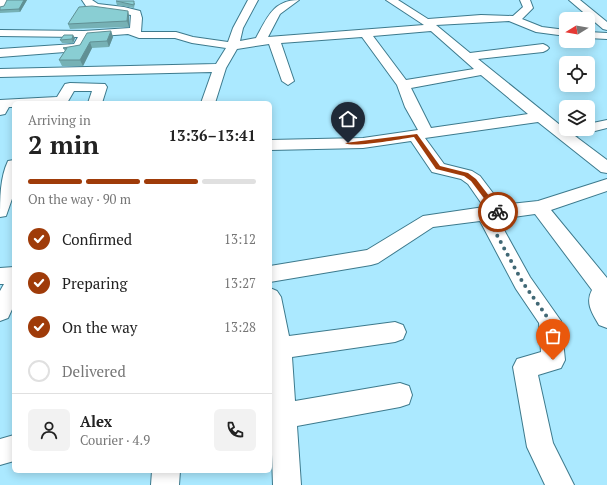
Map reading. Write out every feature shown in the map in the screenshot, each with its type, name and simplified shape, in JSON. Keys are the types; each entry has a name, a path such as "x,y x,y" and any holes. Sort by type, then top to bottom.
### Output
{"street":[{"path":"86,0 89,4 98,7 127,10 136,13 138,18 135,32"},
{"path":"209,101 220,68 233,46 238,28 253,0"},
{"path":"260,41 276,12 294,0"},
{"path":"391,0 430,25 466,57 559,132"},
{"path":"516,19 528,8 525,0"},
{"path":"574,0 607,27"},
{"path":"0,33 84,34 135,32 139,35 176,36 233,46 260,41 365,33 482,18 516,19 540,30 559,33"},
{"path":"365,33 403,85 434,164 438,168 466,175 474,180 492,214 523,283 550,321 553,360 525,367 540,447 560,485"},
{"path":"0,53 78,47 84,34"},
{"path":"595,35 607,36"},
{"path":"274,40 288,81"},
{"path":"466,57 543,48"},
{"path":"0,73 220,68"},
{"path":"403,85 484,71"},
{"path":"62,101 70,87 100,87 96,101"},
{"path":"0,111 5,103 12,103"},
{"path":"272,145 363,143 540,117"},
{"path":"595,127 607,124"},
{"path":"565,136 607,168"},
{"path":"0,165 12,164"},
{"path":"0,211 12,171"},
{"path":"272,274 371,257 429,221 539,207 607,185"},
{"path":"539,207 606,290 599,298 600,307 607,318"},
{"path":"0,276 12,275"},
{"path":"0,311 12,289"},
{"path":"272,307 280,348 287,485"},
{"path":"280,348 395,332"},
{"path":"284,416 400,396"},
{"path":"0,452 12,449"},
{"path":"165,485 166,473"}],"building":[{"path":"7,0 24,0 19,9 0,10 0,7 4,6"},
{"path":"116,1 134,1 134,5"},
{"path":"92,6 128,11 127,21 68,24 79,7"},
{"path":"111,31 107,41 90,42 80,60 59,60 67,48 63,48 80,45 87,33"},
{"path":"64,35 73,35 72,39 60,40"}],"way so far":[{"path":"498,212 486,215 523,283 550,321 553,360"}],"route":[{"path":"348,143 363,143 415,135 438,168 466,175 474,180 498,212"}]}
